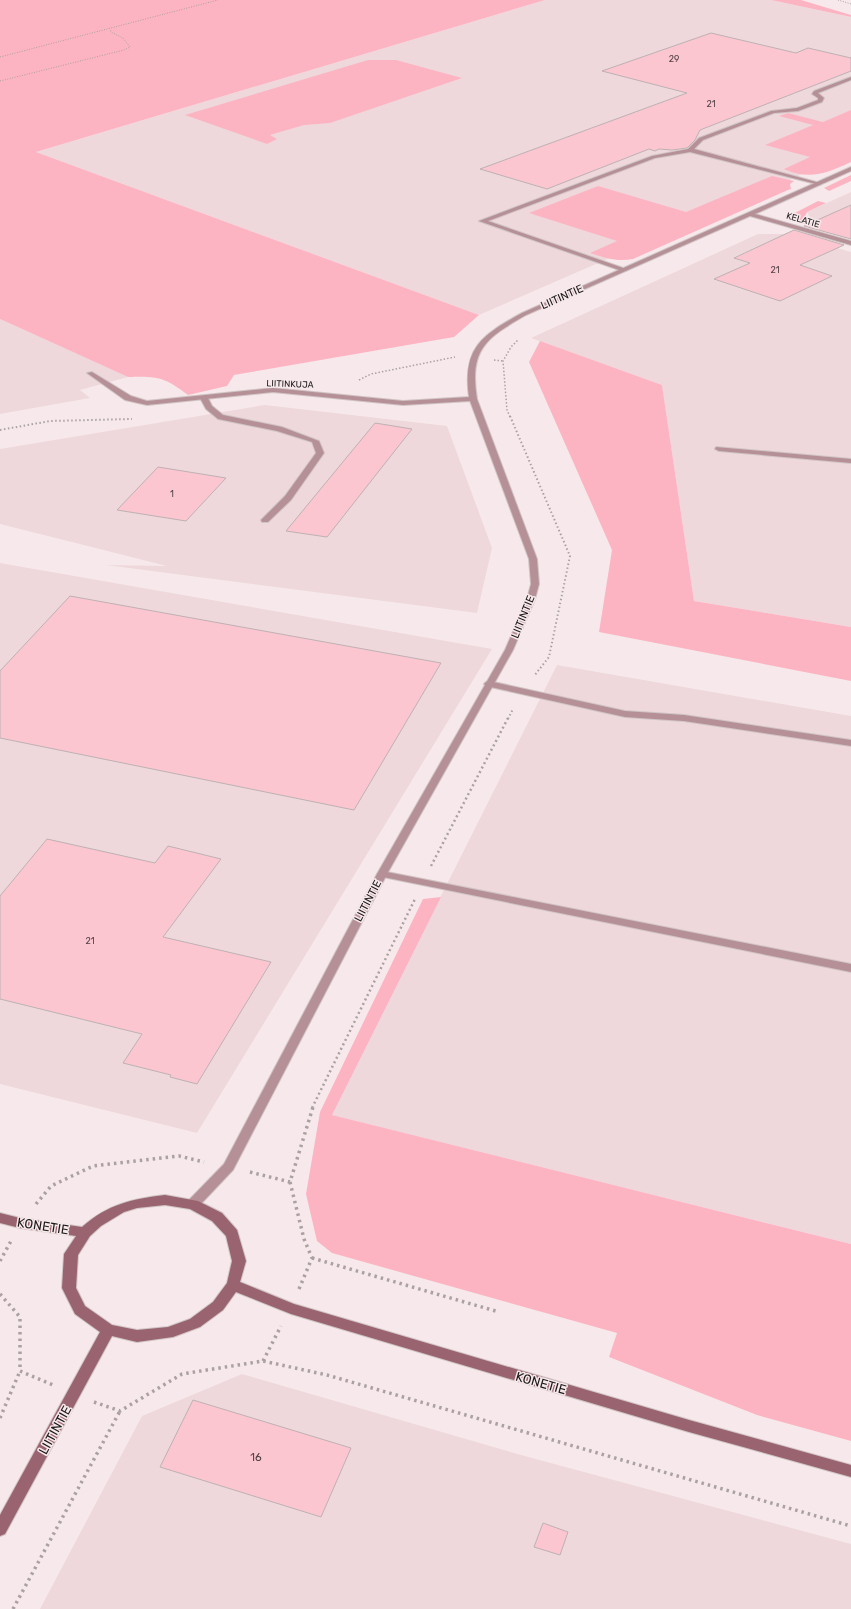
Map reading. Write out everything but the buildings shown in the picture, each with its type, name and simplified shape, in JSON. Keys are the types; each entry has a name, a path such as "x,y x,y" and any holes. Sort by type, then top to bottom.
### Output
{"street":[{"path":"690,150 701,139 773,112 798,109 820,101 820,98 815,94 816,92 851,78"},
{"path":"624,270 482,221 654,157 690,150 818,184"},
{"name":"LIITINTIE","path":"193,1204 229,1167 382,874 509,650 531,599 535,584 533,559 473,399 469,382 473,358 481,343 490,334 524,314 851,169"},
{"name":"KELATIE","path":"750,214 851,243"},
{"name":"LIITINKUJA","path":"90,374 128,398 148,403 273,390 403,403 473,399"},
{"path":"204,398 209,407 221,417 279,429 315,441 320,454 288,498 265,520"},
{"path":"719,449 851,461"},
{"path":"489,684 625,714 684,718 851,743"},
{"path":"382,874 851,968"},
{"path":"165,1200 193,1204 217,1217 232,1234 239,1261 233,1285 218,1306 195,1323 168,1333 137,1336 108,1330 80,1310 69,1288 71,1254 85,1232 96,1222 114,1212 137,1203 165,1200"},
{"name":"KONETIE","path":"0,1218 20,1223 85,1232"},
{"name":"KONETIE","path":"233,1285 291,1309 689,1426 851,1471"},
{"name":"LIITINTIE","path":"0,1529 108,1330"}],"path":[{"path":"0,57 218,0"},
{"path":"838,0 851,4"},
{"path":"0,81 124,50 130,47 123,38 111,32 110,28"},
{"path":"0,1261 20,1223 51,1186 93,1166 180,1156 290,1182"},
{"path":"312,1258 499,1312"},
{"path":"0,1294 20,1317 20,1371 0,1418"},
{"path":"13,1609 120,1411 182,1374 263,1361 327,1375 851,1526"},
{"path":"20,1371 74,1395 120,1411"}],"shaded area":[{"path":"0,0 545,0 36,152 479,315 454,337 234,375 227,386 188,395 173,384 160,379 128,377 0,319"},
{"path":"545,0 771,0 851,17 851,153 479,315 36,152"},
{"path":"771,0 801,0 851,15 851,17"},
{"path":"368,60 396,60 462,78 330,123 304,125 270,135 277,139 267,144 185,115"},
{"path":"851,110 851,162 834,169 811,175 803,175 786,170 784,169 810,157 765,145 813,125 779,116 788,113 823,122"},
{"path":"851,175 851,181 829,191 824,188"},
{"path":"772,176 794,181 790,184 791,189 633,259 627,260 616,260 590,253 617,241 529,213 598,186 686,212"},
{"path":"851,192 851,234 813,223 807,212"},
{"path":"818,201 826,203 807,212 805,216 851,230 851,238 804,224 787,217"},
{"path":"758,234 789,234 851,252 851,627 694,601 662,385 531,338","holes":["762,245 811,260 800,265 832,276 715,279 750,263 734,257"]},
{"path":"0,319 128,377 80,390 90,398 0,414"},
{"path":"540,341 662,385 694,601 851,627 851,681 599,632 612,550 529,362"},
{"path":"265,405 447,426 492,548 477,613 106,565 167,566 0,524 0,449"},
{"path":"0,563 492,649 197,1133 0,1084"},
{"path":"557,665 851,716 851,1244 331,1115"},
{"path":"441,897 332,1115 851,1244 851,1441 757,1415 609,1357 617,1333 332,1253 317,1241 306,1194 320,1112 423,899"},
{"path":"242,1374 521,1455 851,1544 851,1609 40,1609 142,1416"}]}
